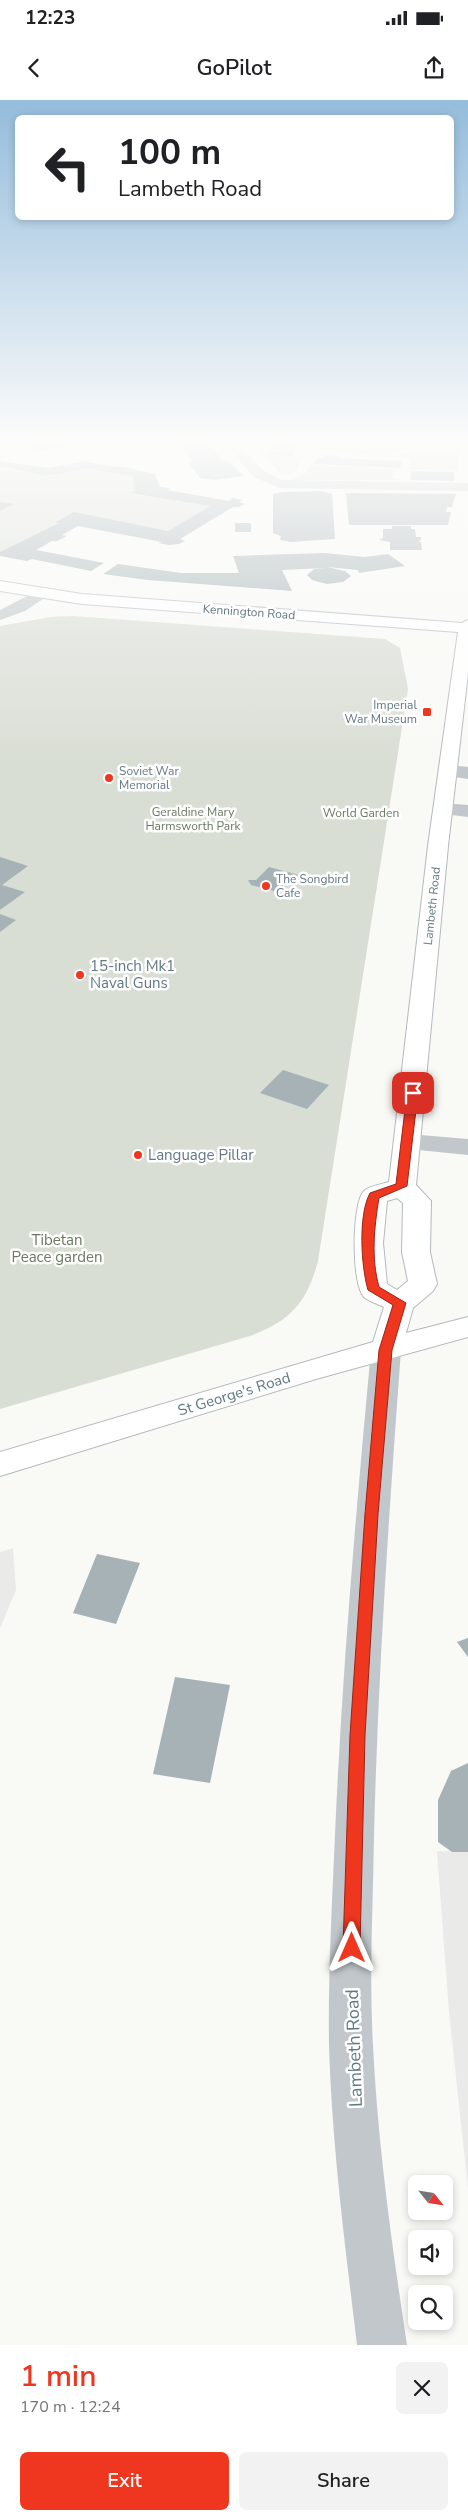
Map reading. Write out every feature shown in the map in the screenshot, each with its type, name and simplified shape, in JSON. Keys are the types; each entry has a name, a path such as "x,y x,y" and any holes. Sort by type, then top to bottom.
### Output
{"main road":[{"name":"Kennington Road","path":"0,586 41,594 182,608 468,627"},
{"name":"Lambeth Road","path":"402,1186 442,810 458,772 463,645 468,627"},
{"path":"402,1186 417,1201 416,1252 423,1284 400,1303 374,1290 369,1271 368,1229 374,1196 402,1186"},
{"name":"Lambeth Road","path":"386,1350 400,1303"},
{"name":"St George's Road","path":"0,1464 468,1327"}],"street":[{"path":"0,615 19,608 41,594"},
{"path":"442,810 468,811"},
{"path":"408,1142 468,1147"},
{"name":"Lambeth Road","path":"382,2345 361,2194 351,2045 352,1910 358,1735 370,1539 386,1350"}],"shaded area":[{"path":"13,1548 16,1590 0,1628 0,1552"},
{"path":"437,1851 468,1852 468,2188 449,2012"}],"green space":[{"path":"0,548 9,548 0,552"},
{"name":"Geraldine Mary Harmsworth Park","path":"73,616 385,639 400,648 408,689 318,1261 314,1276 302,1299 286,1317 276,1324 250,1336 0,1409 0,626 50,617"}],"building":[{"path":"9,548 40,548 36,550 104,563 91,571 32,559 27,561 0,556 0,552"},
{"path":"390,548 422,548 422,550 390,550"},
{"path":"324,553 365,557 388,554 405,566 359,573 358,570 327,567 345,571 351,576 343,582 327,584 312,580 307,575 314,569 324,568 282,570 292,591 148,580 103,574 118,564 181,573 239,573 233,556"},
{"path":"0,857 28,866 2,885 25,892 0,910"},
{"path":"269,867 312,880 287,881 278,892 251,885 248,880 256,880"},
{"path":"0,914 16,920 0,932"},
{"path":"283,1070 329,1085 307,1109 260,1093"},
{"path":"97,1554 140,1563 116,1624 73,1613"},
{"path":"468,1638 468,1657 457,1642"},
{"path":"175,1677 230,1685 210,1783 153,1774"},
{"path":"468,1763 468,1852 452,1852 438,1842 438,1800 451,1771"}],"place":[{"name":"Imperial War Museum","path":"427,712"},
{"name":"Soviet War Memorial","path":"109,778"},
{"name":"The Songbird Cafe","path":"266,886"},
{"name":"15-inch Mk1 Naval Guns","path":"80,975"},
{"name":"Language Pillar","path":"138,1155"}],"route":[{"path":"352,1948 358,1735 372,1514 386,1350 400,1303 374,1290 369,1271 368,1229 374,1196 402,1186 413,1093"}],"park label":[{"name":"World Garden","path":"361,813"},
{"name":"Tibetan Peace garden","path":"57,1248"}]}
